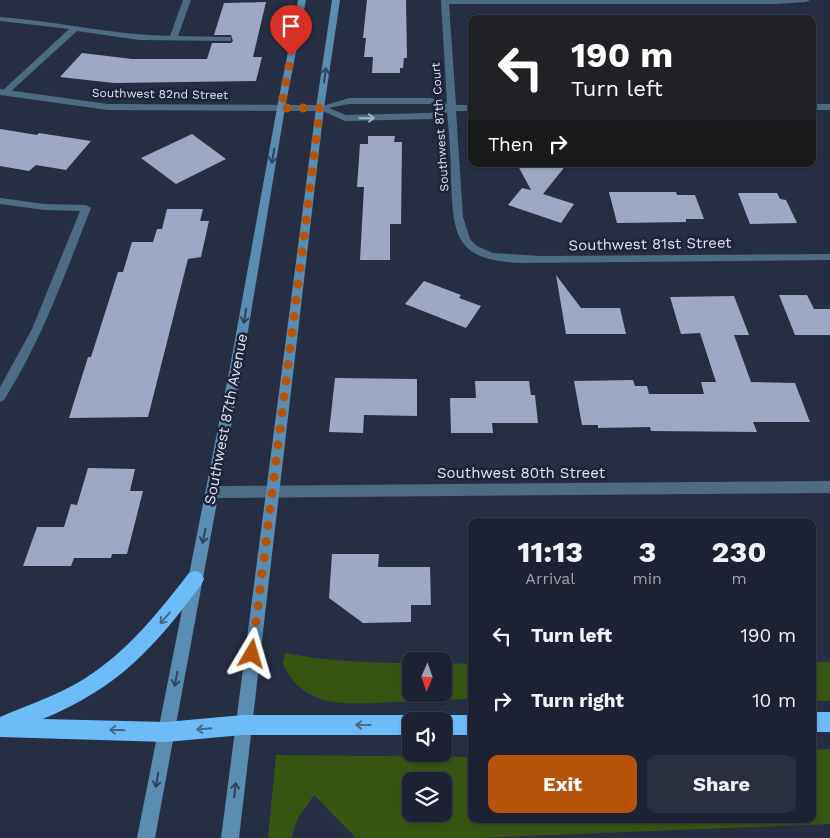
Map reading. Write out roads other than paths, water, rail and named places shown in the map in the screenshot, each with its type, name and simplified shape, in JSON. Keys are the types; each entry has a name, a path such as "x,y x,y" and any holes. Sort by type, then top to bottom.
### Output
{"highway":[{"path":"0,727 58,703 114,670 166,617 195,579"},
{"path":"816,722 830,722"},
{"path":"0,727 166,732 243,725 402,725"},
{"path":"452,725 468,725"}],"main road":[{"name":"Southwest 87th Avenue","path":"146,838 213,492 302,0"},
{"path":"230,838 320,108 336,0"}],"street":[{"path":"173,38 187,0"},
{"path":"445,1 776,2 806,0"},
{"name":"Southwest 87th Court","path":"445,1 450,108 460,227 466,241 473,248"},
{"path":"0,19 36,22 124,36 228,39"},
{"path":"2,92 74,29"},
{"name":"Southwest 82nd Street","path":"2,92 70,104 108,107 320,108 349,101 431,101 450,108 468,108"},
{"path":"816,107 830,107"},
{"name":"Southwest 82nd Street","path":"320,108 345,118 431,116 450,108"},
{"path":"0,200 45,207 86,208 45,316 20,366 0,397"},
{"name":"Southwest 81st Street","path":"473,248 483,254 494,257 541,260 830,257"},
{"name":"Southwest 80th Street","path":"213,492 830,487"}]}
